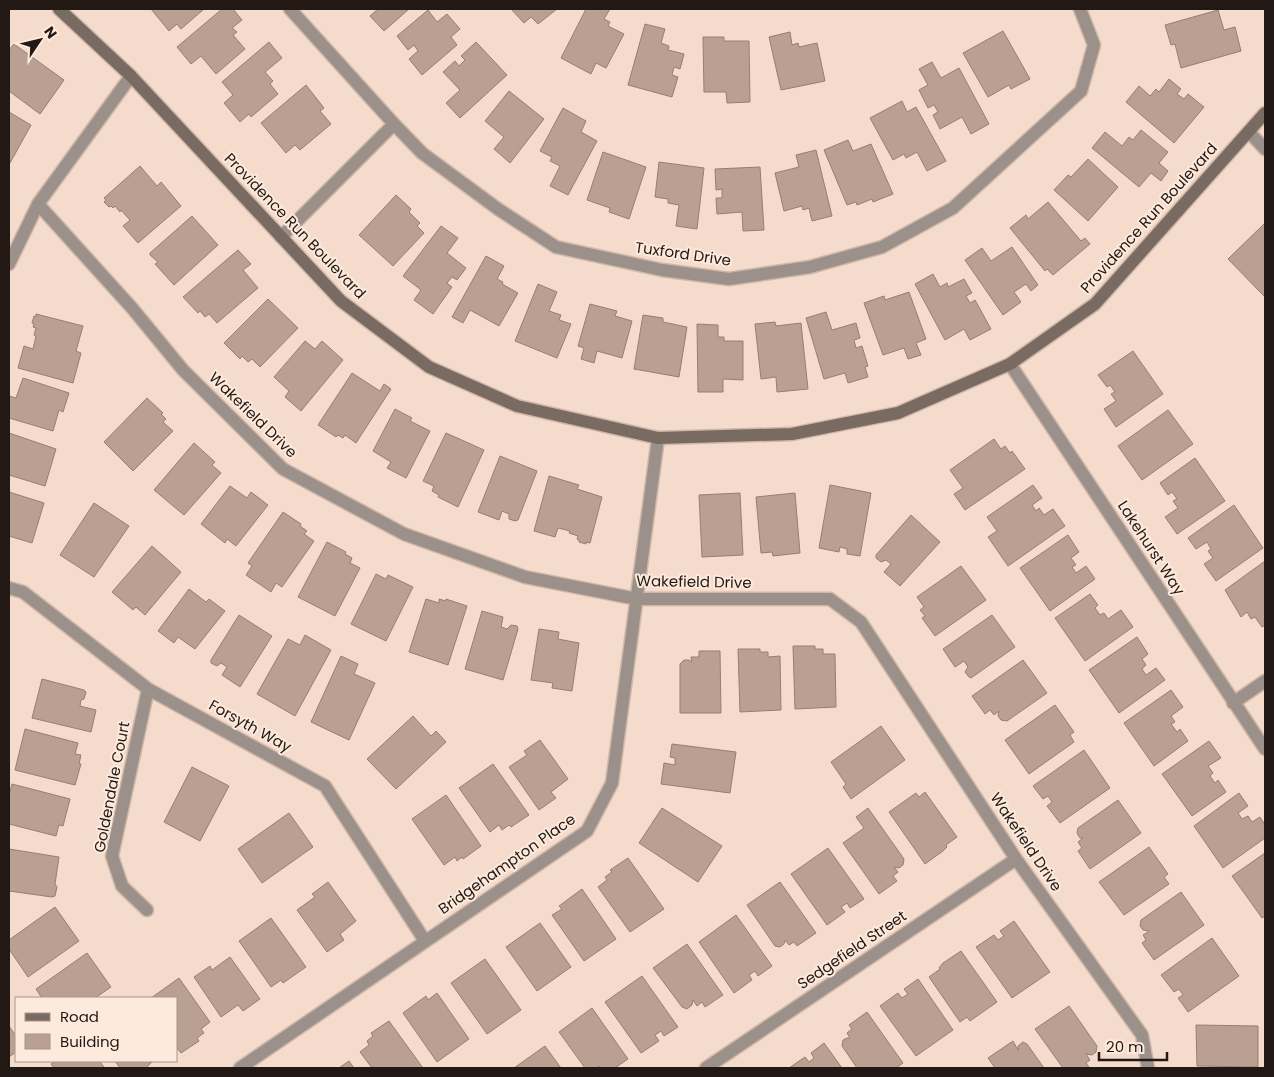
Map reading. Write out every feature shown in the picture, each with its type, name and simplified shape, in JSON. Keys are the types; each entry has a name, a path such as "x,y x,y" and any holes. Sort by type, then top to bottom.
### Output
{"street":[{"name":"Providence Run Boulevard","path":"59,9 130,76 341,300 429,367 517,406 658,438 792,434 898,413 1010,364 1095,304 1265,113"},
{"name":"Tuxford Drive","path":"290,9 422,154 498,209 556,247 662,270 729,279 810,267 882,247 953,208 1081,92 1094,45 1080,9"},
{"path":"9,264 38,204 130,76"},
{"path":"281,237 394,124"},
{"path":"1249,132 1265,149"},
{"name":"Wakefield Drive","path":"38,204 132,308 183,370 283,469 404,534 525,577 637,599 830,599 861,622 1016,859 1142,1036 1148,1068"},
{"name":"Lakehurst Way","path":"1010,364 1233,703 1265,748"},
{"name":"Bridgehampton Place","path":"240,1068 587,831 612,782 658,438"},
{"name":"Forsyth Way","path":"9,588 23,592 148,689 325,786 425,941"},
{"path":"1233,703 1265,681"},
{"name":"Goldendale Court","path":"147,910 122,886 112,856 148,689"},
{"name":"Sedgefield Street","path":"706,1068 1016,859"}],"building":[{"path":"151,9 204,9 181,29 177,24 169,31"},
{"path":"222,9 233,9 242,20 232,28 237,32 233,35 245,49 216,74 201,56 191,64 177,47"},
{"path":"378,9 409,9 384,31 370,16"},
{"path":"511,9 557,9 538,24 531,17 524,23"},
{"path":"586,9 610,9 604,19 610,22 608,26 624,34 606,68 596,63 591,74 561,58"},
{"path":"428,10 437,22 447,14 460,29 451,37 457,45 422,75 409,59 418,51 414,45 408,50 397,36"},
{"path":"1218,10 1224,30 1235,27 1241,51 1181,68 1175,44 1171,45 1165,25"},
{"path":"645,24 665,29 661,43 669,46 668,50 684,54 680,69 674,67 672,75 678,77 672,97 628,85"},
{"path":"1003,31 1030,79 1011,89 1009,85 988,97 963,53"},
{"path":"790,32 792,45 798,43 799,47 817,43 825,81 781,90 769,37"},
{"path":"703,37 724,37 724,41 749,41 750,102 727,103 726,92 704,92"},
{"path":"269,42 282,58 265,72 273,81 270,84 278,94 251,117 249,114 240,122 224,103 233,95 222,82"},
{"path":"476,42 507,75 460,118 446,103 460,90 443,72 455,61 459,66 465,60 461,56"},
{"path":"14,44 64,80 40,114 9,91 9,50"},
{"path":"932,62 941,78 959,68 989,124 971,134 962,117 940,129 933,115 938,112 934,105 928,108 919,90 928,85 919,69"},
{"path":"1169,79 1181,89 1177,94 1184,99 1188,94 1204,107 1174,143 1126,102 1139,86 1150,96 1156,89 1159,92"},
{"path":"306,85 324,108 320,111 331,124 300,150 295,145 286,153 261,123"},
{"path":"509,91 544,119 510,163 494,149 504,137 485,121"},
{"path":"902,101 907,112 916,107 946,161 927,171 917,152 906,158 904,154 893,160 870,118"},
{"path":"563,108 586,121 581,132 597,141 568,195 550,186 560,166 550,161 552,157 540,151"},
{"path":"9,112 31,125 10,163 9,162"},
{"path":"1141,130 1168,152 1159,163 1168,171 1161,181 1151,173 1139,187 1092,148 1105,132 1122,146 1129,137 1133,140"},
{"path":"848,140 853,151 871,144 893,194 873,202 872,199 857,205 856,202 847,205 824,150"},
{"path":"816,150 832,216 812,221 809,208 803,210 802,206 784,211 775,173 799,167 796,155"},
{"path":"603,152 646,167 629,219 609,212 610,208 587,200"},
{"path":"1088,159 1118,187 1088,221 1054,190 1068,175 1071,177"},
{"path":"659,162 704,168 697,229 676,226 679,205 668,203 668,199 655,197"},
{"path":"140,166 157,186 161,182 181,206 138,243 123,226 130,220 115,206 113,208 109,207 104,202 106,200 104,198"},
{"path":"760,167 764,230 743,231 742,212 717,214 716,198 722,198 722,189 716,190 715,169"},
{"path":"396,195 411,209 409,212 420,223 417,226 424,233 393,266 359,235"},
{"path":"1048,202 1081,241 1085,238 1090,244 1053,275 1047,269 1045,271 1010,228 1026,215 1028,219"},
{"path":"192,216 218,245 174,285 155,264 158,262 150,253"},
{"path":"1265,223 1265,295 1264,296 1228,259"},
{"path":"441,226 458,238 447,253 466,268 457,280 452,277 447,283 452,287 433,314 414,300 421,290 403,276"},
{"path":"1012,247 1038,285 1031,291 1026,284 1014,292 1021,302 1003,315 965,260 982,248 991,261"},
{"path":"238,250 251,264 243,270 258,288 217,323 209,314 205,317 200,311 198,313 183,297"},
{"path":"486,256 504,266 497,279 518,293 499,326 470,310 463,323 452,317"},
{"path":"933,274 940,287 947,283 948,287 964,279 972,293 966,296 970,303 975,300 991,329 970,340 964,329 945,340 915,284"},
{"path":"538,284 557,292 549,311 561,315 559,320 571,324 557,358 515,341"},
{"path":"909,292 926,339 916,343 921,355 908,359 904,348 883,355 864,303 884,296 885,300"},
{"path":"268,299 298,328 260,367 252,359 248,362 242,356 240,359 224,343"},
{"path":"590,304 617,311 615,316 632,321 622,358 597,351 594,363 581,359 584,348 578,346"},
{"path":"826,312 832,330 856,323 860,338 854,340 856,348 862,346 868,366 865,367 868,377 848,383 845,373 824,379 806,318"},
{"path":"36,314 83,326 76,351 81,353 73,383 18,368 24,346 33,349 36,328 33,327 34,324 32,323"},
{"path":"643,315 663,318 663,322 687,327 679,377 634,369"},
{"path":"775,322 776,326 801,323 808,389 777,392 776,377 761,379 755,324"},
{"path":"697,324 718,325 718,337 724,337 724,341 743,341 743,380 723,379 723,392 698,392"},
{"path":"305,341 315,349 322,341 343,360 301,411 285,397 289,391 274,377"},
{"path":"1133,351 1163,394 1116,427 1104,409 1116,401 1111,394 1115,392 1110,385 1107,387 1098,375"},
{"path":"352,373 380,391 384,384 391,389 356,443 345,435 343,438 338,435 336,437 318,425"},
{"path":"23,378 69,393 63,412 59,410 53,431 9,418 9,396 16,398"},
{"path":"147,398 163,413 161,414 166,419 163,422 173,431 133,471 104,442"},
{"path":"395,409 412,418 410,421 430,431 406,478 387,468 391,462 373,451"},
{"path":"1168,410 1193,444 1142,480 1118,446"},
{"path":"9,433 56,449 45,486 9,475"},
{"path":"446,433 484,450 458,507 438,497 439,495 432,491 434,486 423,481"},
{"path":"994,439 1001,449 1005,446 1010,453 1012,451 1025,469 965,510 954,494 963,488 950,470"},
{"path":"194,443 215,462 212,465 221,473 184,515 154,490"},
{"path":"500,456 537,471 518,520 515,521 509,519 509,514 502,511 499,520 478,512"},
{"path":"1195,458 1225,501 1177,534 1165,517 1178,508 1173,501 1177,499 1172,492 1168,495 1160,483"},
{"path":"549,476 579,485 577,489 602,497 590,543 579,542 578,536 569,533 570,531 558,528 555,537 534,531"},
{"path":"830,485 871,493 860,556 847,554 847,549 840,547 839,552 819,548"},
{"path":"1033,485 1042,498 1032,505 1036,511 1039,508 1044,515 1053,509 1065,526 1008,566 988,537 997,531 987,517"},
{"path":"230,486 247,498 251,492 268,505 236,546 227,539 225,543 201,524"},
{"path":"9,492 44,503 32,543 9,536"},
{"path":"740,493 743,555 702,557 699,495"},
{"path":"795,493 800,553 773,556 772,552 761,553 756,497"},
{"path":"94,503 129,526 94,577 60,555"},
{"path":"1234,505 1263,548 1216,581 1204,564 1213,558 1208,551 1211,549 1207,542 1196,549 1188,538"},
{"path":"283,512 301,524 300,526 307,531 304,534 314,541 282,587 276,583 271,592 246,575 252,566 248,563"},
{"path":"911,515 940,542 900,586 884,572 891,564 886,560 881,562 876,558 876,555"},
{"path":"1068,535 1079,552 1071,558 1076,565 1072,567 1076,573 1086,566 1095,579 1050,611 1020,568"},
{"path":"327,542 346,552 345,554 352,558 350,563 360,568 335,616 298,597"},
{"path":"152,546 181,572 145,615 136,607 133,610 112,592"},
{"path":"1265,561 1265,625 1262,627 1255,617 1251,619 1247,612 1241,617 1225,590"},
{"path":"961,566 986,600 935,636 922,618 925,616 920,610 924,607 917,597"},
{"path":"376,574 386,579 388,575 413,587 386,641 351,624"},
{"path":"189,589 206,602 209,599 225,611 195,649 178,637 174,643 158,631"},
{"path":"1090,594 1098,605 1095,608 1100,615 1104,613 1108,619 1121,610 1133,627 1085,661 1055,618"},
{"path":"426,599 439,603 439,599 446,601 446,599 467,606 448,665 409,652"},
{"path":"482,611 503,617 501,627 507,629 511,625 517,626 518,629 503,680 465,669"},
{"path":"239,615 272,636 240,687 222,675 227,667 221,663 217,666 211,663 211,660"},
{"path":"992,615 1015,647 971,678 965,672 968,667 964,661 955,667 943,649"},
{"path":"539,629 559,632 558,639 579,643 572,691 552,688 553,683 531,680"},
{"path":"305,635 331,650 295,716 257,694 288,639 300,645"},
{"path":"1137,637 1148,654 1142,659 1146,665 1142,669 1146,675 1156,668 1165,680 1119,713 1089,670"},
{"path":"793,646 815,646 815,649 823,649 823,654 835,654 836,707 795,709"},
{"path":"738,649 760,649 760,652 768,652 768,657 780,656 781,710 740,712"},
{"path":"699,651 720,651 721,713 680,713 680,664 684,660 692,662 691,657 699,657"},
{"path":"341,656 358,664 354,674 375,683 349,740 311,722"},
{"path":"1023,660 1047,693 1007,721 1001,720 998,716 999,711 994,715 990,710 985,714 972,696"},
{"path":"42,679 86,692 80,706 96,710 91,732 32,718"},
{"path":"1171,690 1183,707 1171,716 1175,722 1171,724 1177,732 1180,729 1188,741 1154,766 1124,723"},
{"path":"1055,705 1074,732 1070,735 1074,742 1029,774 1005,740"},
{"path":"413,716 431,736 436,731 446,742 396,789 367,759"},
{"path":"881,726 905,760 851,799 843,787 846,784 831,762"},
{"path":"25,729 78,743 75,754 81,755 79,764 81,764 75,785 15,770"},
{"path":"540,740 568,779 551,792 556,798 539,810 509,767 527,755 524,751"},
{"path":"1209,741 1221,758 1208,766 1213,773 1210,776 1215,783 1218,780 1226,792 1192,816 1162,774"},
{"path":"672,744 736,752 730,793 661,784 664,763 675,765 675,758 670,757"},
{"path":"1084,750 1110,788 1060,823 1047,806 1052,802 1048,796 1043,799 1033,786"},
{"path":"493,764 529,815 511,827 509,825 502,830 499,825 490,832 459,788"},
{"path":"192,767 229,786 200,841 164,822"},
{"path":"12,784 70,799 63,826 59,825 56,836 9,824 9,795"},
{"path":"925,792 957,837 946,845 947,847 943,851 925,864 889,812 916,793 919,797"},
{"path":"1239,793 1248,806 1238,813 1242,819 1248,816 1252,822 1260,817 1265,825 1265,838 1223,868 1194,826"},
{"path":"446,795 481,846 463,859 462,857 457,861 455,857 444,865 412,819"},
{"path":"1118,800 1141,833 1090,869 1078,851 1082,848 1078,842 1083,838 1080,838 1077,833 1078,828"},
{"path":"662,808 722,846 698,882 639,843"},
{"path":"868,808 904,859 903,865 899,868 894,867 898,872 893,876 897,881 879,894 843,843 864,828 856,817"},
{"path":"289,813 313,847 262,883 238,849"},
{"path":"1149,847 1168,874 1164,877 1169,884 1124,915 1099,882"},
{"path":"828,848 864,899 850,908 847,903 841,907 845,912 827,925 791,874"},
{"path":"9,849 59,857 55,896 9,891"},
{"path":"1265,853 1265,916 1262,918 1232,876"},
{"path":"628,858 664,909 630,932 598,887 607,880 605,877 612,872 610,870"},
{"path":"328,882 356,921 340,934 344,940 327,952 297,910 315,897 312,894"},
{"path":"780,882 816,933 797,946 794,942 789,945 785,940 784,944 780,947 775,946 747,905"},
{"path":"582,889 616,939 584,961 552,915 562,909 559,906"},
{"path":"1181,892 1204,925 1154,960 1142,943 1146,940 1143,935 1149,931 1143,930 1140,926 1141,920"},
{"path":"55,907 79,941 28,977 9,949 9,940"},
{"path":"736,915 772,966 758,976 755,971 749,975 752,980 734,993 699,942"},
{"path":"271,918 306,967 283,983 281,980 271,987 239,941"},
{"path":"1014,921 1050,972 1012,998 976,947 994,935 998,940 1004,936 1000,931"},
{"path":"540,923 571,967 537,991 506,947"},
{"path":"1212,938 1239,976 1188,1012 1178,998 1183,995 1179,989 1174,992 1161,975"},
{"path":"687,944 723,995 705,1007 702,1002 697,1006 693,1000 692,1005 687,1009 682,1007 653,968"},
{"path":"961,951 997,1002 970,1021 967,1017 960,1022 929,977 940,969 943,963"},
{"path":"87,953 111,987 96,997 41,997 36,989"},
{"path":"230,957 260,999 243,1011 238,1005 221,1017 194,977 210,966 212,970"},
{"path":"485,959 521,1010 487,1034 451,983"},
{"path":"642,976 678,1027 664,1036 661,1031 655,1035 659,1041 641,1053 605,1002"},
{"path":"179,978 210,1022 201,1029 204,1033 197,1038 199,1041 181,1053 178,1049 178,997 152,997"},
{"path":"918,979 953,1030 916,1056 880,1006 898,993 902,998 908,994 904,989"},
{"path":"437,993 469,1039 437,1062 403,1013 426,996 428,1000"},
{"path":"1069,1006 1097,1046 1096,1052 1092,1055 1086,1054 1090,1060 1086,1063 1088,1068 1063,1068 1035,1029"},
{"path":"592,1008 628,1059 615,1068 600,1068 599,1066 598,1068 585,1068 559,1032"},
{"path":"867,1012 903,1063 896,1068 857,1068 842,1046 843,1040 850,1038 847,1033 852,1029 849,1025"},
{"path":"389,1021 423,1068 372,1068 360,1052 369,1045 367,1041 373,1036 371,1033"},
{"path":"1196,1025 1258,1026 1258,1067 1197,1066"},
{"path":"9,1026 15,1035 15,1053 9,1057"},
{"path":"1013,1041 1018,1050 1018,1046 1023,1042 1027,1044 1044,1068 995,1068 988,1058"},
{"path":"824,1043 842,1068 789,1068 805,1057 809,1062 814,1058 811,1053"},
{"path":"545,1046 561,1068 514,1068"},
{"path":"349,1061 354,1068 339,1068"},
{"path":"54,1062 100,1062 105,1068 54,1068 51,1064"},
{"path":"116,1062 152,1062 146,1068 120,1068"}]}
